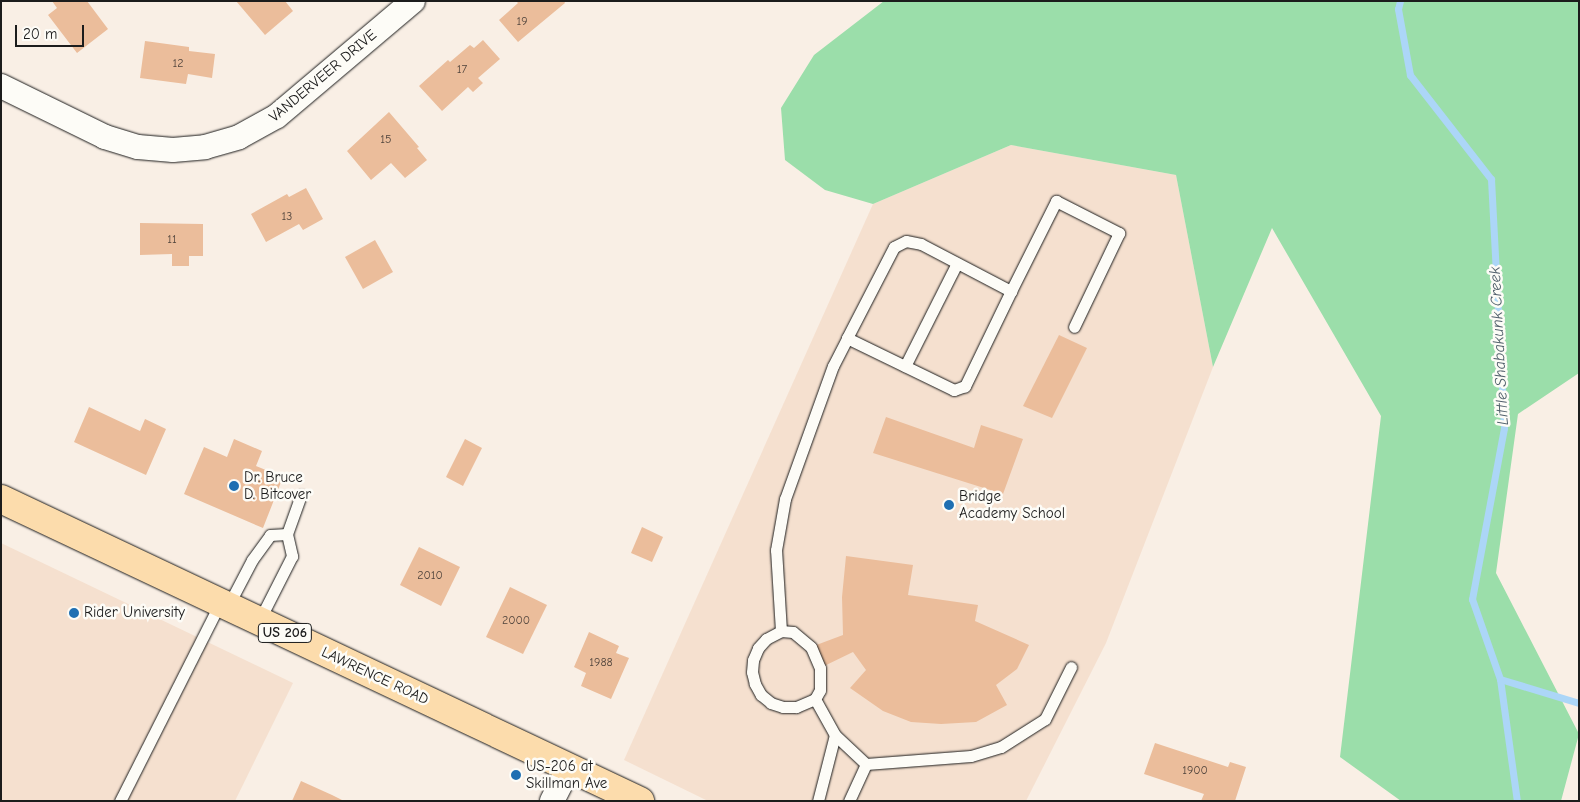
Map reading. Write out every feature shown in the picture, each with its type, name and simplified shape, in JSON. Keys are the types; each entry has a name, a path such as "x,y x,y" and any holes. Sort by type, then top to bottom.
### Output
{"main road":[{"name":"LAWRENCE ROAD","path":"1,499 640,801"}],"street":[{"name":"VANDERVEER DRIVE","path":"1,86 105,137 138,147 174,150 205,147 239,137 277,116 413,1"},
{"path":"552,801 569,767"}],"lane":[{"path":"847,338 954,390 964,386 1056,201 1119,233 1074,327"},
{"path":"781,631 776,550 785,499 833,366 894,247 906,241 921,244 1011,291"},
{"path":"905,366 957,263"},
{"path":"258,621 292,556 287,534 301,495"},
{"path":"120,801 224,605 252,560 270,535 287,534"},
{"path":"781,631 793,632 811,647 815,654 822,679 820,690 815,699 796,707 783,707 761,695 755,684 752,660 758,648 766,639 781,631"},
{"path":"815,699 835,736 866,764 971,756 1001,747 1045,718 1071,667"},
{"path":"818,801 835,736"},
{"path":"849,801 866,764"}],"shaded area":[{"name":"Bridge Academy School","path":"1011,145 1176,175 1213,367 1106,643 1026,801 708,801 624,760 873,204"},
{"name":"Rider University","path":"1,543 293,683 235,801 1,801"}],"green space":[{"path":"884,1 1579,1 1579,373 1518,414 1496,573 1579,734 1561,801 1401,801 1340,757 1381,416 1272,228 1213,367 1176,175 1011,145 873,204 825,190 785,160 781,108 814,55"}],"building":[{"path":"52,1 87,1 108,29 77,53 48,15 57,8"},
{"path":"236,1 285,1 293,11 265,35"},
{"path":"516,1 564,1 565,3 518,42 499,20 518,3"},
{"path":"483,40 500,59 478,78 483,83 473,92 468,87 442,111 419,86 448,60 450,62 470,45 474,48"},
{"path":"145,41 189,47 189,51 215,54 212,78 188,74 186,84 140,78"},
{"path":"389,112 419,147 417,148 427,160 405,178 391,163 371,180 347,151"},
{"path":"306,188 323,219 303,230 299,224 266,242 251,214 287,194 289,197"},
{"path":"140,223 203,224 203,256 189,256 189,266 172,266 172,254 140,255"},
{"path":"375,240 393,272 363,289 345,257"},
{"path":"1059,335 1087,348 1052,418 1023,406"},
{"path":"89,407 140,431 145,419 166,429 146,475 74,442"},
{"path":"886,417 974,448 981,425 1023,439 1003,494 873,453"},
{"name":"Dr. Bruce D. Bitcover","path":"234,439 262,451 256,466 283,477 263,528 184,494 204,447 227,457"},
{"path":"465,439 482,448 463,486 446,477"},
{"path":"642,527 663,537 652,562 631,553"},
{"path":"419,547 460,567 441,606 400,585"},
{"path":"846,556 913,565 908,595 978,605 975,621 1029,645 1017,669 996,685 1007,705 976,722 941,724 911,722 883,711 850,688 866,670 853,652 820,668 811,647 843,635 842,597"},
{"path":"510,587 547,605 523,654 486,637"},
{"path":"589,632 619,646 616,653 629,658 611,699 581,686 586,673 574,667"},
{"path":"1155,743 1228,767 1230,762 1246,767 1235,801 1201,801 1204,794 1144,774"},
{"path":"301,781 332,795 344,801 292,801"}],"waterway":[{"name":"Little Shabakunk Creek","path":"1400,1 1398,9 1410,75 1491,179 1504,428 1472,599 1500,679 1517,801"},
{"path":"1500,679 1579,703"}],"place":[{"name":"Dr. Bruce D. Bitcover","path":"234,486"},
{"name":"Bridge Academy School","path":"949,505"},
{"name":"Rider University","path":"74,613"},
{"name":"US-206 at Skillman Ave","path":"516,775"}]}
